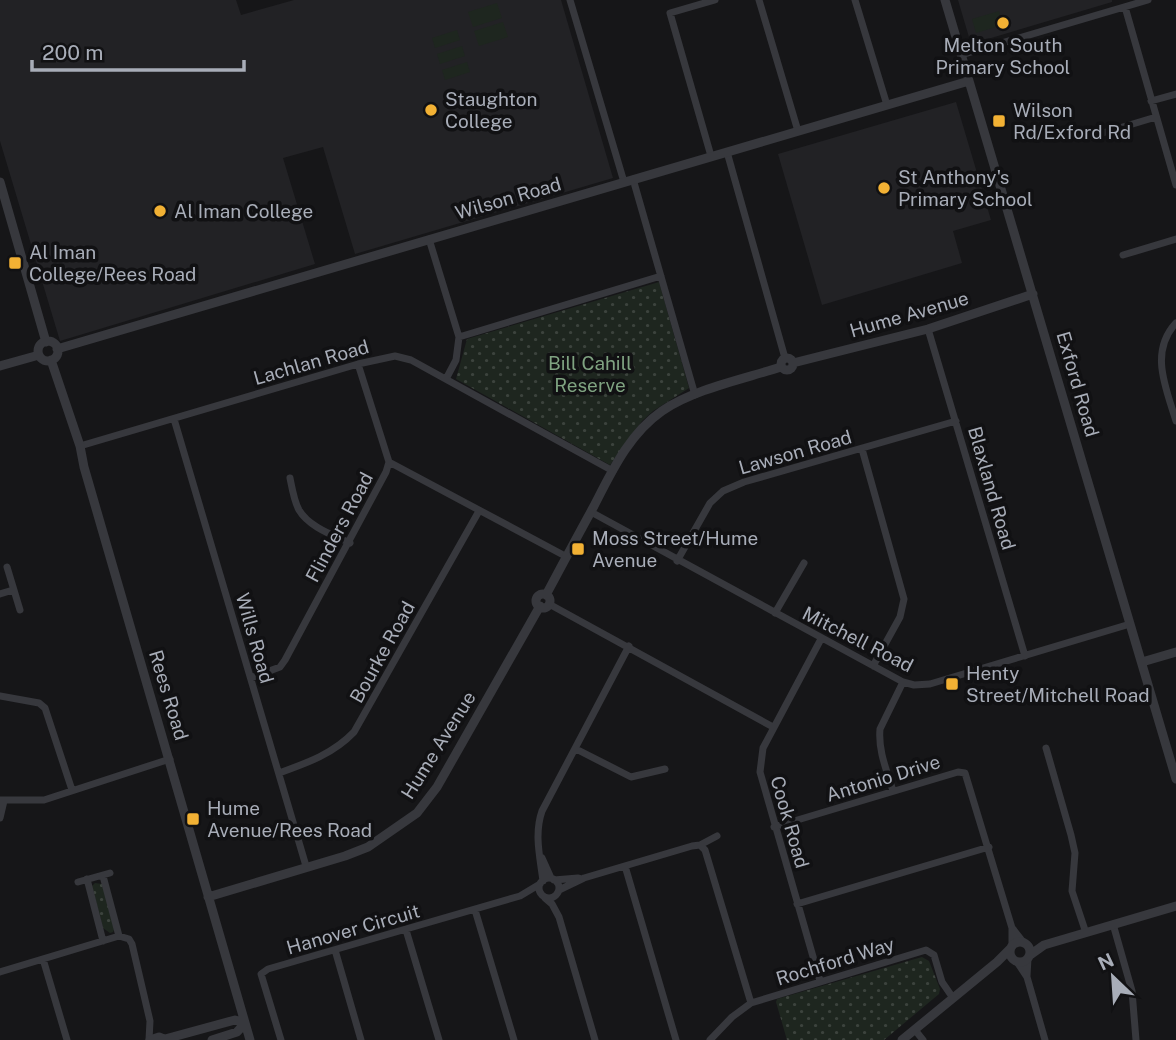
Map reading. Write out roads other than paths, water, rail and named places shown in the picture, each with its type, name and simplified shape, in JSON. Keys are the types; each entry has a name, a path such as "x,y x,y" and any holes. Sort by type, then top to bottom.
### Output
{"street":[{"path":"570,0 661,276 695,395"},
{"path":"711,156 670,13 715,0"},
{"path":"759,0 798,131"},
{"path":"855,0 887,105"},
{"name":"Exford Road","path":"945,0 1176,779"},
{"path":"961,55 1148,0"},
{"path":"1125,7 1176,185"},
{"name":"Wilson Road","path":"57,349 968,81"},
{"path":"1152,101 1176,94"},
{"path":"1086,138 1156,117"},
{"path":"727,152 786,363"},
{"path":"0,182 46,342"},
{"path":"429,239 459,337 456,360 446,379"},
{"path":"1123,255 1176,239"},
{"path":"459,337 661,276"},
{"name":"Hume Avenue","path":"208,897 369,847 417,813 437,787 545,602 612,471 645,424 663,410 695,395 786,363 928,329 1033,294"},
{"path":"1176,323 1167,333 1160,354 1160,370 1176,421"},
{"name":"Blaxland Road","path":"928,329 1024,656"},
{"path":"46,342 54,344 57,349 56,357 51,360 43,359 39,355 39,348 46,342"},
{"path":"0,366 39,355"},
{"name":"Lachlan Road","path":"80,446 358,364 396,356 411,360 612,471"},
{"name":"Rees Road","path":"51,360 80,446 91,493 250,1040"},
{"name":"Flinders Road","path":"251,678 281,667 386,472 389,461 358,364"},
{"name":"Wills Road","path":"174,419 306,866"},
{"name":"Lawson Road","path":"677,561 710,503 723,491 744,482 956,421"},
{"path":"862,449 904,599 900,617 873,666"},
{"path":"389,461 567,557"},
{"path":"289,478 304,516 311,523 350,543"},
{"name":"Bourke Road","path":"279,773 333,751 354,732 479,510"},
{"name":"Mitchell Road","path":"591,512 821,639 903,682 914,685 930,684 1130,624"},
{"path":"775,613 804,563"},
{"path":"7,567 20,610"},
{"path":"0,594 13,590"},
{"path":"545,602 773,727"},
{"name":"Cook Road","path":"820,981 760,772 763,748 821,639"},
{"path":"595,1040 559,917 552,904 539,892 541,882 538,823 629,646"},
{"path":"1142,662 1176,652"},
{"path":"893,791 879,737 880,729 903,682"},
{"path":"0,696 38,703 45,708 72,790"},
{"path":"1046,748 1075,853 1072,891 1086,933"},
{"path":"576,749 631,777 665,769"},
{"path":"0,818 2,800 44,800 170,759"},
{"name":"Antonio Drive","path":"775,827 958,772 965,773 1013,928 1025,943"},
{"path":"520,896 552,898 559,891 584,878 700,845 717,836"},
{"path":"700,845 705,850 751,1003"},
{"path":"797,904 989,847"},
{"path":"539,851 558,884 559,917"},
{"path":"625,866 676,1040"},
{"path":"103,941 83,880 107,874 119,936"},
{"path":"520,896 541,882 584,878"},
{"name":"Hanover Circuit","path":"281,1040 261,974 268,969 520,896"},
{"path":"902,1040 997,962 1017,942 1044,944 1176,906"},
{"path":"475,909 514,1040"},
{"path":"1114,924 1132,991 1136,1040"},
{"name":"Antonio Drive","path":"1011,947 1013,928"},
{"path":"407,930 439,1040"},
{"path":"0,972 119,936 130,939 150,1021 150,1040 176,1038 235,1020 245,1023 237,1032 212,1040"},
{"path":"1025,943 1030,949 1027,977"},
{"path":"997,962 1023,962 1044,944"},
{"path":"1011,947 1010,955 1027,977 1045,1040"},
{"path":"335,950 361,1040"},
{"name":"Rochford Way","path":"710,1040 732,1017 751,1003 926,950 934,955 942,982 953,998"},
{"path":"43,959 67,1040"},
{"path":"150,1021 164,1039"},
{"path":"915,1030 923,1040"}],"place":[{"name":"Melton South Primary School","path":"1003,23"},
{"name":"Staughton College","path":"431,110"},
{"name":"Wilson Rd/Exford Rd","path":"999,121"},
{"name":"St Anthony's Primary School","path":"884,188"},
{"name":"Al Iman College","path":"160,211"},
{"name":"Al Iman College/Rees Road","path":"15,263"},
{"name":"Moss Street/Hume Avenue","path":"578,549"},
{"name":"Henty Street/Mitchell Road","path":"952,684"},
{"name":"Hume Avenue/Rees Road","path":"193,819"}],"park label":[{"name":"Bill Cahill Reserve","path":"590,374"}]}
